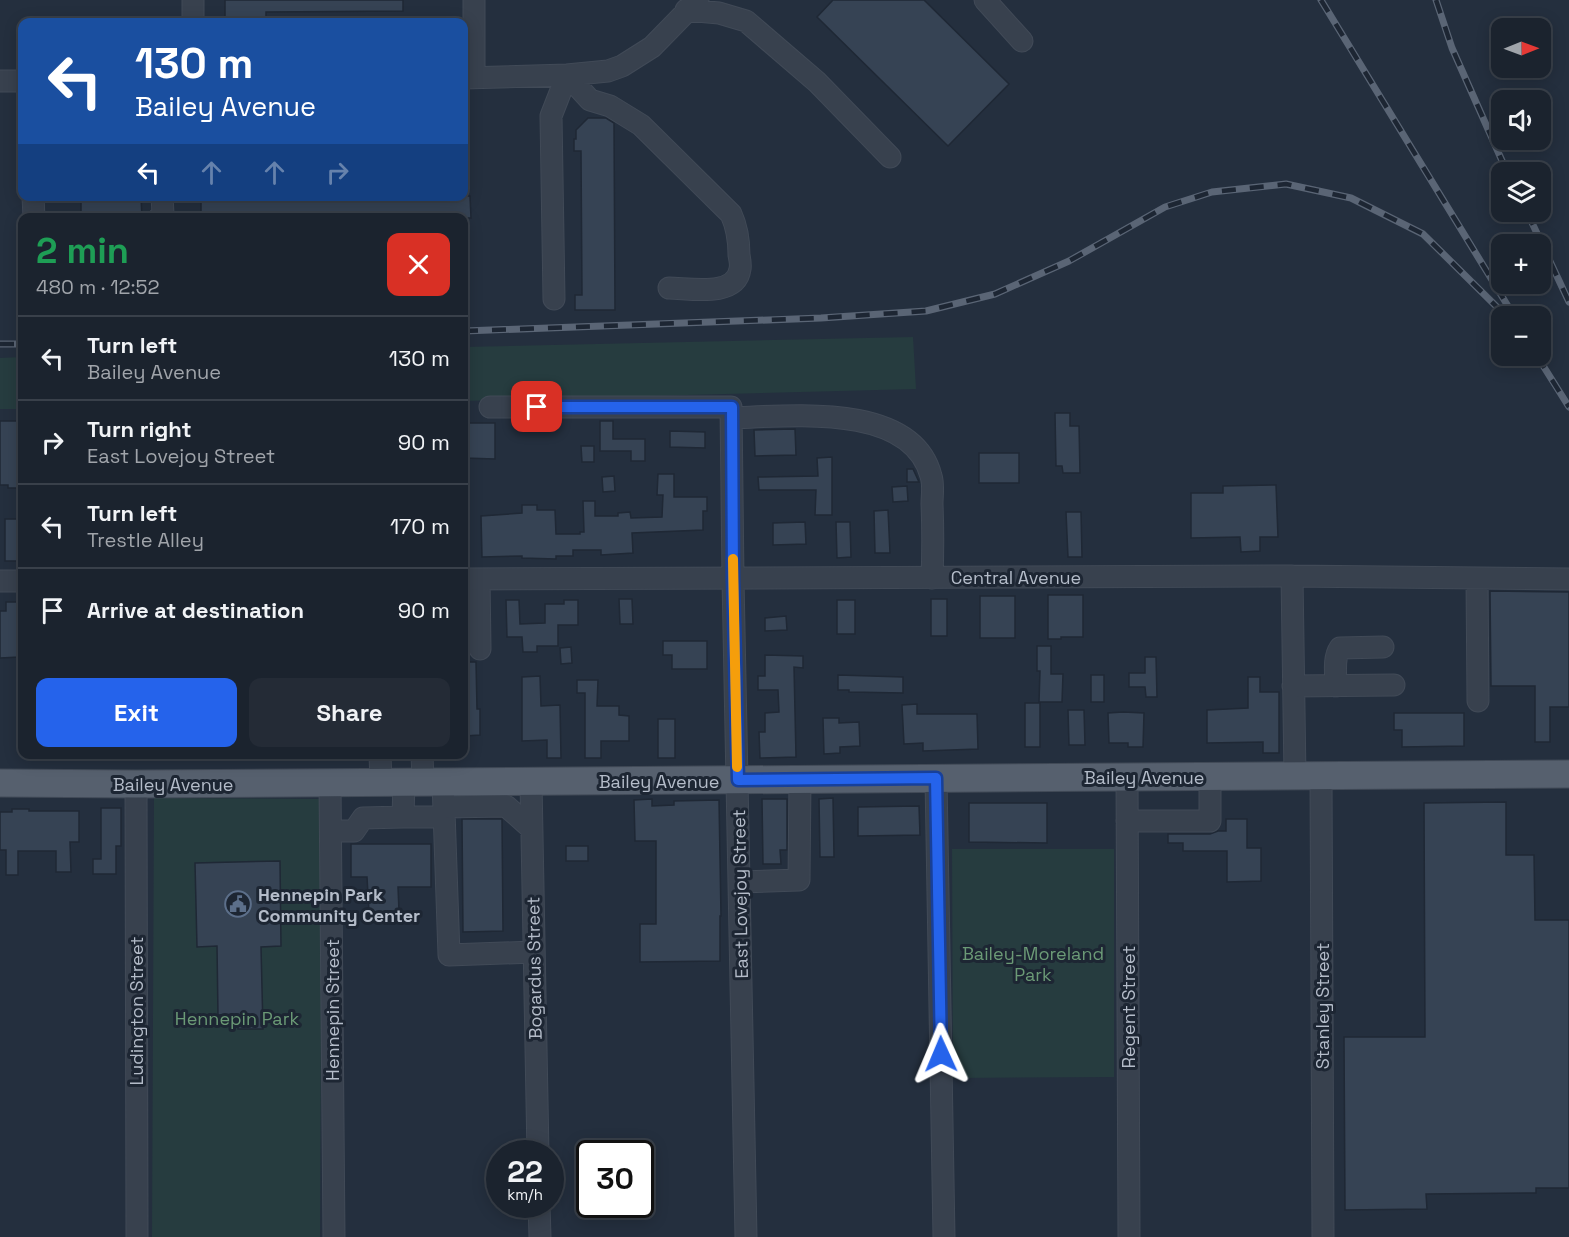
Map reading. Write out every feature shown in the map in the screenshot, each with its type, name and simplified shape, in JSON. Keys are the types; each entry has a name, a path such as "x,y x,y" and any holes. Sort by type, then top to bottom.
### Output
{"main road":[{"name":"Bailey Avenue","path":"0,783 330,783 423,792 531,782 1569,774"}],"street":[{"path":"193,0 193,18"},
{"path":"474,0 469,78 567,75 608,71 622,66 652,46 692,5 746,21 817,82 890,158"},
{"path":"985,0 1022,41"},
{"path":"567,75 590,100 610,106 641,125 731,214 736,224 740,270 732,283 718,290 669,288"},
{"path":"554,299 551,116 567,75"},
{"path":"0,81 18,81"},
{"path":"490,407 731,412 830,416 865,421 907,439 924,455 932,478 932,578"},
{"name":"East Lovejoy Street","path":"731,412 746,1237"},
{"name":"Central Avenue","path":"471,579 1292,576 1569,579"},
{"name":"Stanley Street","path":"1292,576 1293,686 1308,776 1323,1237"},
{"path":"471,579 480,649"},
{"path":"1477,579 1479,701"},
{"path":"0,581 18,581"},
{"path":"1336,687 1337,651 1341,648 1383,647"},
{"path":"1293,686 1394,685"},
{"path":"386,759 423,792 506,806 531,828"},
{"path":"422,759 423,792 449,955 534,952"},
{"name":"Regent Street","path":"1127,777 1129,1237"},
{"path":"1127,822 1210,821 1210,777"},
{"path":"936,778 944,1237"},
{"path":"740,882 799,880 800,780"},
{"name":"Bogardus Street","path":"531,782 538,1140"},
{"name":"Hennepin Street","path":"330,783 334,1237"},
{"name":"Ludington Street","path":"136,784 137,1237"},
{"path":"404,817 423,792"},
{"path":"404,817 423,792"},
{"path":"331,831 354,831 363,818 404,817"},
{"path":"539,1218 540,1237"}],"green space":[{"path":"913,337 916,389 468,401 468,347"},
{"path":"18,357 18,409 0,409 0,358"},
{"name":"Hennepin Park","path":"154,798 322,799 320,1237 152,1237"},
{"name":"Bailey-Moreland Park","path":"952,849 1114,849 1114,1077 953,1078"}],"building":[{"path":"225,0 403,0 403,11 266,12 266,18 225,18"},
{"path":"833,0 924,0 1009,84 948,146 817,17"},
{"path":"588,118 606,118 614,123 615,310 575,310 575,295 582,295 581,151 574,151 574,139 576,139 576,130"},
{"path":"468,196 470,196 471,218 468,218 468,213 201,213 201,201 468,201"},
{"path":"81,201 141,201 142,213 81,213"},
{"path":"1055,413 1070,413 1070,426 1079,426 1080,473 1063,473 1062,466 1056,466"},
{"path":"0,421 18,421 18,488 0,485"},
{"path":"600,421 613,421 613,439 645,439 645,461 631,461 631,451 600,451"},
{"path":"468,423 495,423 495,459 468,458"},
{"path":"795,429 796,455 755,456 754,430"},
{"path":"670,431 705,432 705,448 670,447"},
{"path":"581,446 594,446 594,462 582,462"},
{"path":"979,453 1019,453 1019,483 979,483"},
{"path":"832,457 832,515 815,515 816,490 759,490 758,477 818,476 817,458"},
{"path":"907,469 913,469 919,482 907,482"},
{"path":"658,474 674,474 674,497 707,497 707,511 703,511 703,530 632,533 633,553 601,555 601,550 573,550 573,556 556,556 556,559 522,558 522,556 482,557 481,516 522,513 522,505 537,505 537,510 555,510 556,534 584,532 583,501 595,501 595,516 618,516 618,513 630,512 631,518 662,517 663,495 657,495"},
{"path":"614,476 615,491 603,492 602,477"},
{"path":"1276,485 1278,537 1260,537 1260,551 1241,552 1240,537 1191,538 1191,493 1223,493 1223,486"},
{"path":"907,486 908,501 893,502 892,487"},
{"path":"888,510 890,553 875,553 874,511"},
{"path":"1066,512 1081,512 1082,557 1068,557"},
{"path":"5,519 18,519 18,561 5,561"},
{"path":"805,522 806,544 773,545 773,523"},
{"path":"836,522 850,522 851,557 837,558"},
{"path":"1490,591 1569,592 1569,707 1550,707 1550,742 1535,742 1535,686 1491,686"},
{"path":"1048,595 1083,595 1083,637 1048,639"},
{"path":"980,596 1015,596 1015,638 980,638"},
{"path":"619,599 632,599 633,624 620,624"},
{"path":"931,599 947,599 947,636 931,636"},
{"path":"506,600 519,600 520,624 545,623 545,604 564,604 564,600 578,600 578,625 558,625 558,646 537,646 537,652 523,652 522,637 507,637"},
{"path":"837,600 855,600 855,634 837,634"},
{"path":"6,602 18,602 18,657 0,658 0,611 6,611"},
{"path":"786,616 787,630 765,631 765,618"},
{"path":"663,641 707,641 707,669 672,669 672,655 663,655"},
{"path":"1037,646 1051,646 1051,674 1063,674 1062,702 1039,702 1040,671 1037,671"},
{"path":"571,647 572,663 561,664 560,648"},
{"path":"765,655 803,656 803,668 794,667 796,757 760,758 759,732 765,732 765,713 779,712 778,690 758,690 758,676 765,676"},
{"path":"1145,657 1156,657 1157,697 1146,697 1145,687 1129,687 1129,673 1145,673"},
{"path":"468,662 476,662 480,735 468,736"},
{"path":"838,675 903,677 903,693 838,690"},
{"path":"1091,675 1104,675 1104,702 1091,702"},
{"path":"540,676 541,706 560,705 561,758 547,758 547,740 522,741 522,677"},
{"path":"1248,677 1260,677 1260,692 1279,692 1279,753 1263,753 1263,742 1207,743 1207,710 1248,708"},
{"path":"577,680 598,680 597,706 619,706 619,715 629,716 629,741 601,741 601,758 585,758 585,693 577,693"},
{"path":"1025,703 1040,703 1040,747 1025,747"},
{"path":"917,704 917,714 977,714 978,749 923,751 923,743 904,744 902,705"},
{"path":"1068,710 1084,710 1085,745 1069,745"},
{"path":"1108,713 1144,713 1143,747 1128,747 1128,743 1109,743"},
{"path":"1394,713 1464,713 1464,746 1402,747 1402,730 1394,730"},
{"path":"823,718 839,718 839,723 859,722 860,746 840,747 840,753 824,754"},
{"path":"658,719 675,719 675,758 658,758"},
{"path":"833,798 834,857 820,857 819,799"},
{"path":"652,799 652,806 674,805 674,801 719,800 720,961 640,962 640,924 656,924 656,841 635,841 634,800"},
{"path":"762,799 787,799 787,850 780,850 781,864 763,864"},
{"path":"1506,802 1506,855 1534,855 1535,920 1569,920 1569,1188 1536,1188 1536,1193 1426,1194 1427,1209 1345,1210 1344,1037 1425,1037 1424,803"},
{"path":"969,803 1047,803 1047,843 969,842"},
{"path":"919,806 920,835 858,836 858,807"},
{"path":"101,808 121,808 121,846 116,846 116,874 93,874 93,859 101,859"},
{"path":"12,809 79,811 79,842 70,842 71,872 56,872 56,851 18,851 18,875 6,875 6,850 0,850 0,812 12,812"},
{"path":"462,819 502,819 503,931 463,932"},
{"path":"1226,819 1247,819 1247,848 1261,848 1261,881 1227,882 1227,851 1183,851 1183,843 1168,843 1168,834 1210,834 1226,831"},
{"path":"351,844 431,844 431,887 398,887 399,911 369,912 367,877 351,877"},
{"path":"566,846 588,846 588,861 566,861"},
{"name":"Hennepin Park Community Center","path":"280,861 281,946 261,947 263,1029 238,1029 238,1014 218,1015 217,946 197,947 195,863"}],"railway":[{"path":"1321,0 1508,306"},
{"path":"1436,0 1452,48 1503,162"},
{"path":"468,331 821,318 926,311 995,294 1069,261 1165,207 1212,192 1286,184 1351,198 1423,234 1496,306"},
{"path":"1532,222 1569,302"},
{"path":"0,344 18,344"},
{"path":"1543,366 1569,407"}],"slow traffic":[{"path":"733,559 737,767"}],"place":[{"name":"Hennepin Park Community Center","path":"238,904"}],"route":[{"path":"537,407 732,407 738,780 936,778 941,1054"}]}
